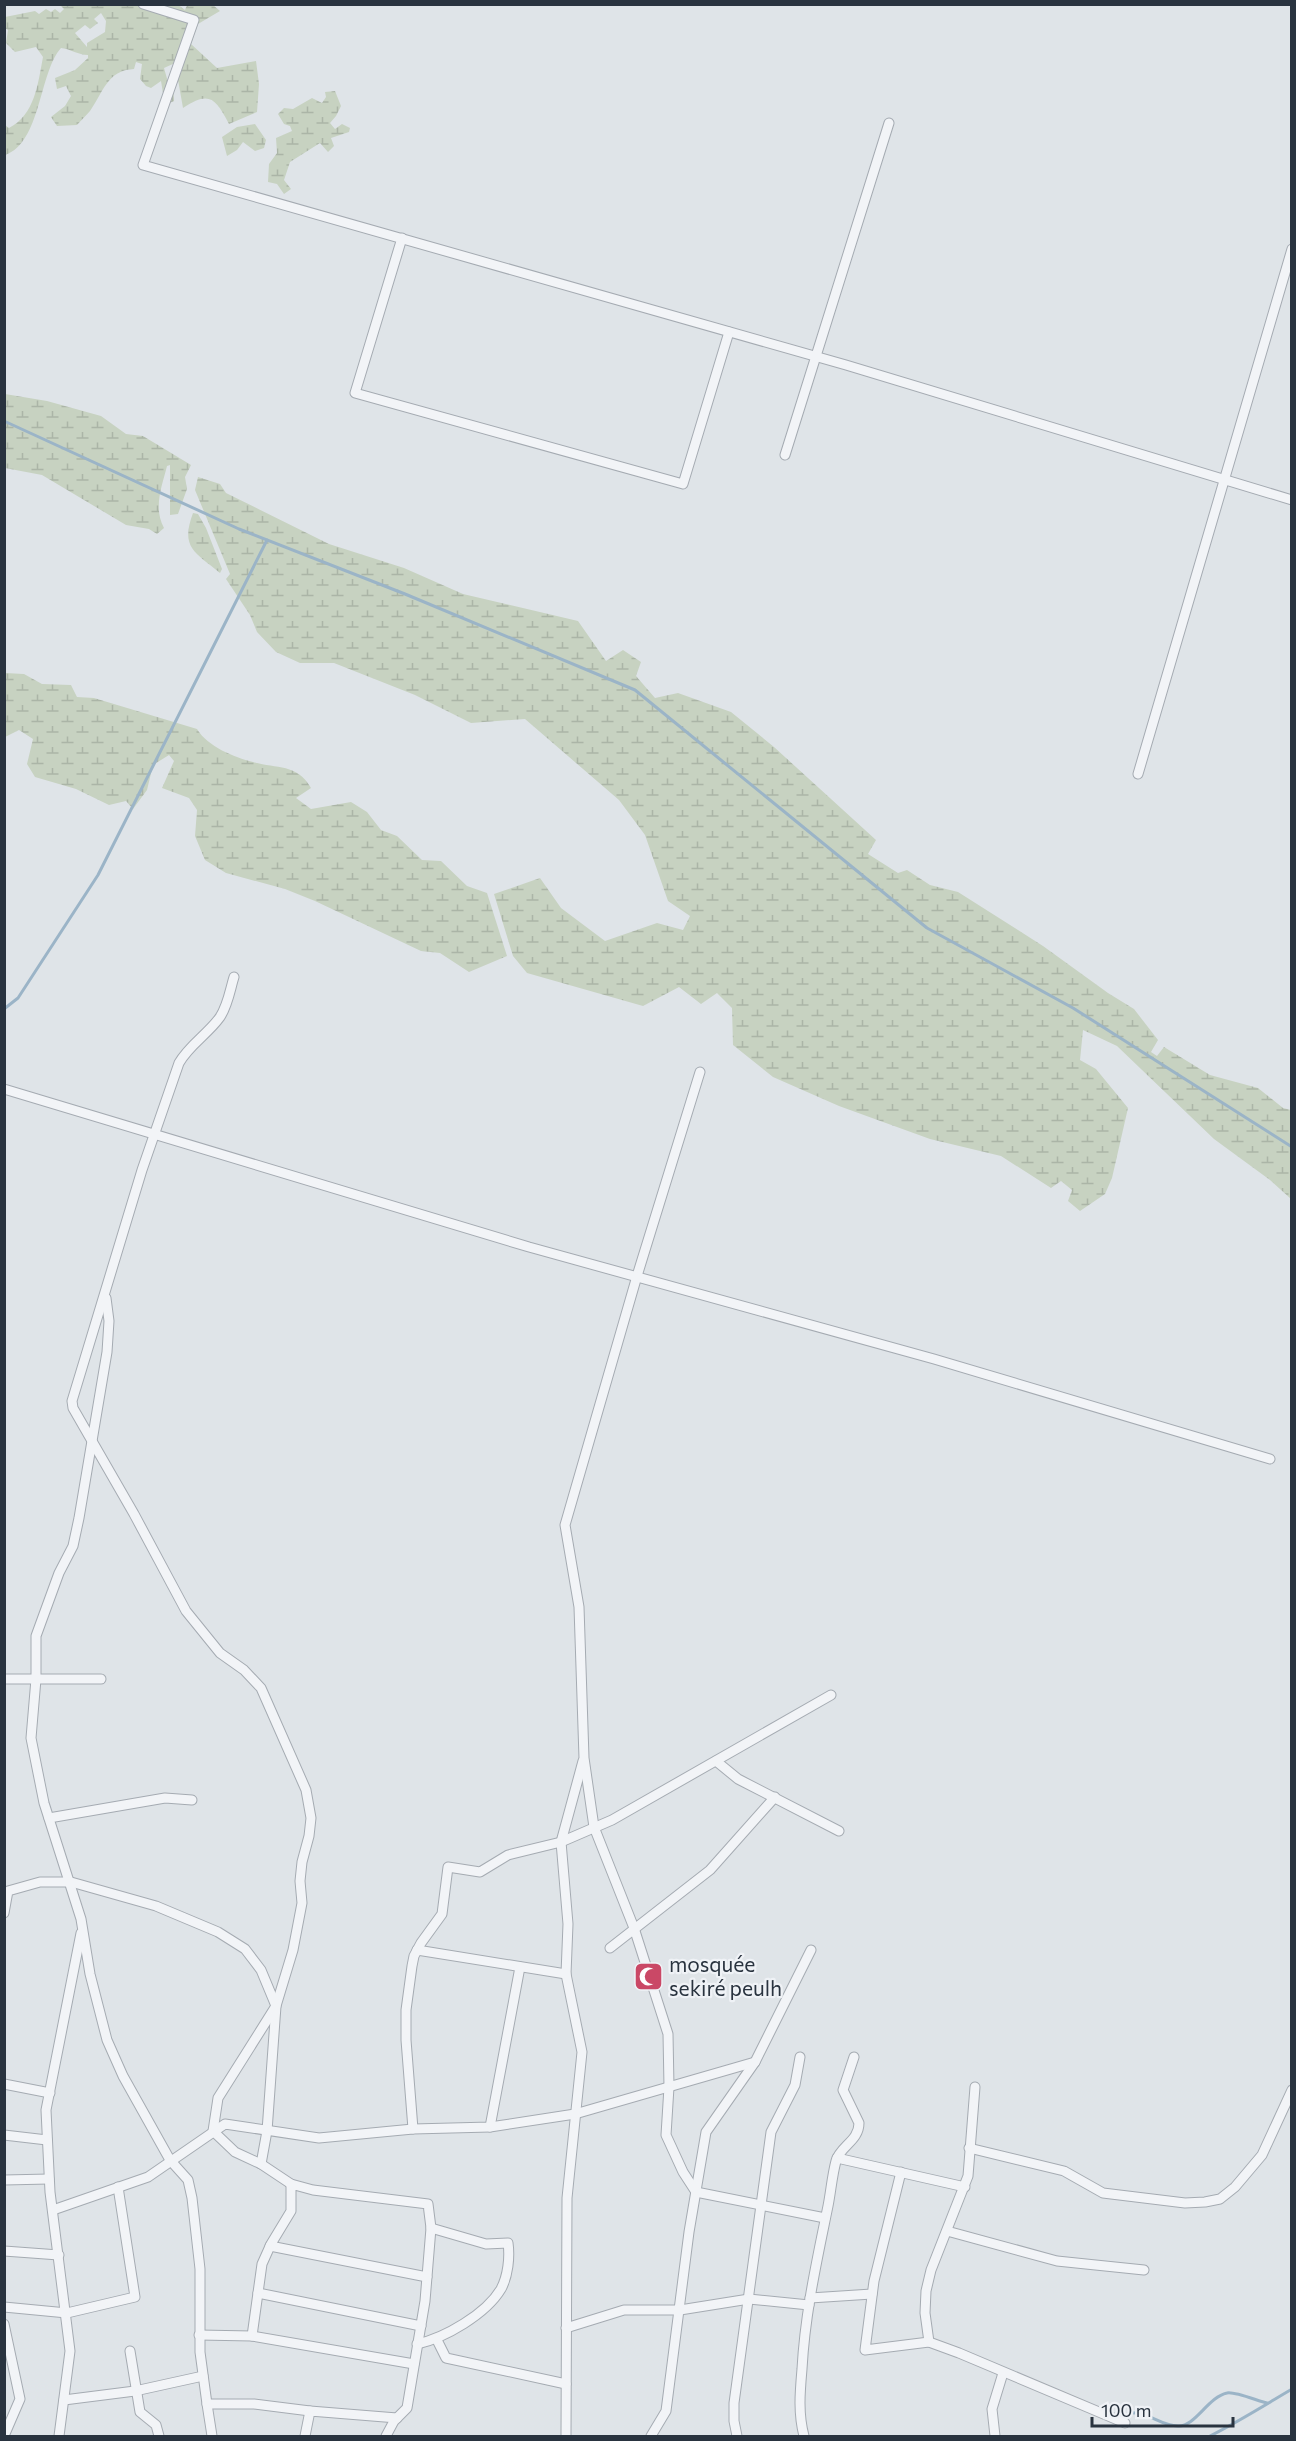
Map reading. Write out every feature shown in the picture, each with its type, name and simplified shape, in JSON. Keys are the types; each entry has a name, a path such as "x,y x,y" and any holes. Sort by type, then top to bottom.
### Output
{"street":[{"path":"143,4 194,20 143,165 817,357 1119,446 1225,481 1292,500"},
{"path":"785,455 889,123"},
{"path":"402,238 355,393 684,484 729,332"},
{"path":"1138,774 1292,249"},
{"path":"234,977 225,1007 219,1017 187,1051 179,1063 142,1170 72,1401 73,1408 186,1611 220,1653 244,1670 261,1688 306,1790 311,1818 302,1862 300,1881 302,1903 293,1950 276,2006 267,2131 261,2164"},
{"path":"700,1072 564,1525 579,1607 584,1758 594,1827 634,1928 668,2034 669,2087 666,2135 683,2172 696,2192 825,2218"},
{"path":"4,1089 530,1247 934,1359 1137,1422 1270,1459"},
{"path":"105,1293 110,1321 93,1441 73,1546 59,1573 36,1636 36,1679 31,1738 50,1818 83,1925 90,1974 107,2040 123,2076 170,2160 188,2181 196,2218 200,2281 199,2335 212,2436"},
{"path":"4,1678 101,1679"},
{"path":"413,2129 406,2010 412,1966 417,1950 442,1914 448,1868 480,1872 508,1855 561,1842 612,1820 831,1695"},
{"path":"566,2436 567,2198 582,2052 566,1974 568,1924 561,1842 584,1758"},
{"path":"716,1761 738,1779 840,1831"},
{"path":"610,1948 710,1870 775,1797"},
{"path":"50,1818 165,1798 192,1800"},
{"path":"4,1914 8,1892 40,1882 71,1882 156,1906 233,1940 244,1949 261,1970 276,2006"},
{"path":"59,2436 70,2351 53,2210 46,2110 83,1925"},
{"path":"417,1950 566,1974"},
{"path":"651,2436 666,2410 706,2132 755,2062 811,1950"},
{"path":"490,2127 520,1967"},
{"path":"213,2131 218,2098 276,2006"},
{"path":"737,2436 734,2403 771,2132 795,2085 800,2057"},
{"path":"804,2436 799,2409 803,2343 809,2302 837,2158 856,2136 859,2128 859,2123 843,2090 854,2057"},
{"path":"53,2210 148,2177 225,2124 319,2138 413,2129 490,2127 575,2114 755,2062"},
{"path":"4,2084 50,2093"},
{"path":"928,2342 925,2313 926,2291 931,2270 968,2176 975,2087"},
{"path":"969,2148 1064,2170 1103,2193 1185,2204 1205,2202 1220,2199 1235,2187 1262,2155 1292,2090"},
{"path":"213,2131 234,2152 261,2164 291,2184 313,2190 428,2204 431,2228 427,2277 407,2408 397,2418 386,2436"},
{"path":"4,2135 47,2140"},
{"path":"837,2158 965,2187"},
{"path":"901,2172 888,2218 872,2294 866,2350 928,2342 1125,2422"},
{"path":"4,2180 50,2179"},
{"path":"252,2336 262,2264 291,2211 291,2184"},
{"path":"4,2307 67,2313 135,2297 118,2187"},
{"path":"417,2344 436,2340 487,2305 505,2280 509,2253 508,2243 486,2244 431,2228"},
{"path":"947,2232 1057,2261 1144,2270"},
{"path":"270,2246 427,2277"},
{"path":"4,2251 59,2255"},
{"path":"258,2293 421,2326"},
{"path":"566,2328 624,2310 680,2310 749,2299 809,2302 872,2294"},
{"path":"4,2324 20,2399 4,2436"},
{"path":"199,2335 252,2336 414,2364"},
{"path":"436,2340 446,2358 566,2384"},
{"path":"129,2350 140,2412 156,2425 159,2436"},
{"path":"995,2436 992,2409 1003,2373"},
{"path":"64,2400 135,2391 203,2376"},
{"path":"207,2404 254,2404 397,2418"},
{"path":"305,2436 310,2411"}],"green space":[{"path":"177,4 185,10 187,5 213,5 220,11 198,24 191,44 217,68 256,61 259,84 257,112 229,124 220,108 205,98 183,108 175,63 164,68 168,82 173,83 174,101 165,105 161,81 151,88 146,86 140,79 142,64 136,62 134,69 125,70 112,78 90,111 77,125 57,126 51,117 65,106 71,96 66,86 57,89 55,78 75,70 88,58 88,55 61,48 48,73 26,137 17,148 5,155 5,125 9,128 18,122 30,107 43,57 36,47 15,52 6,43 8,30 5,28 5,17 35,11 39,14 46,9 51,12 55,9 60,13 64,9 60,5","holes":["101,13 106,21 105,32 87,43 87,47 75,33 85,25 90,29 98,23 94,19"]},
{"path":"335,91 341,106 330,123 335,129 342,124 350,128 349,132 331,138 334,146 328,152 320,143 290,162 284,180 291,189 284,194 277,184 268,182 269,164 277,153 276,138 292,131 278,114 284,108 293,109 312,98 322,103 326,97 325,92"},
{"path":"255,124 266,140 264,148 255,151 243,142 237,150 227,156 222,137 237,127"},
{"path":"5,394 47,401 101,416 126,434 143,436 191,465 185,477 187,489 178,514 170,515 170,465 167,466 159,505 164,528 157,534 149,529 126,525 42,475 5,468"},
{"path":"198,477 220,484 226,493 329,544 404,568 463,594 578,621 606,661 623,650 641,662 636,676 655,698 678,693 731,712 774,747 876,840 868,854 898,873 907,870 930,885 958,892 1043,946 1134,1009 1158,1040 1151,1052 1157,1056 1164,1047 1210,1075 1258,1088 1283,1108 1291,1110 1291,1199 1270,1180 1214,1139 1117,1046 1083,1030 1080,1060 1096,1069 1128,1108 1112,1178 1105,1194 1080,1211 1068,1201 1072,1190 1061,1181 1051,1188 1001,1156 930,1139 839,1106 773,1077 733,1045 732,1008 717,993 701,1004 679,987 643,1006 527,973 513,956 494,894 540,878 561,908 605,941 657,923 683,930 690,916 668,901 645,835 619,800 525,719 471,723 415,695 334,663 300,663 276,652 257,632 250,615 226,579 230,574 195,490"},
{"path":"193,513 198,514 206,528 222,569 220,573 197,554 189,542 189,525"},
{"path":"5,673 24,674 42,684 71,685 77,697 94,698 197,729 208,741 230,754 293,771 299,774 311,788 296,798 311,809 351,802 367,812 381,830 397,836 422,860 441,861 467,886 487,893 507,956 469,972 440,953 421,951 315,901 285,889 226,873 205,860 195,836 197,810 189,798 162,788 174,761 169,755 153,765 147,790 133,809 126,801 109,805 76,789 35,777 27,764 33,739 19,730 5,737"}],"waterway":[{"path":"4,421 239,529 405,594 635,690 927,928 1073,1008 1292,1147"},
{"path":"4,1009 18,998 98,875 267,540"},
{"path":"1210,2436 1292,2389"},
{"path":"1129,2413 1142,2414 1165,2424 1178,2426 1190,2422 1214,2400 1227,2393 1267,2403"}],"place":[{"name":"mosquée sekiré peulh","path":"648,1977"}]}
